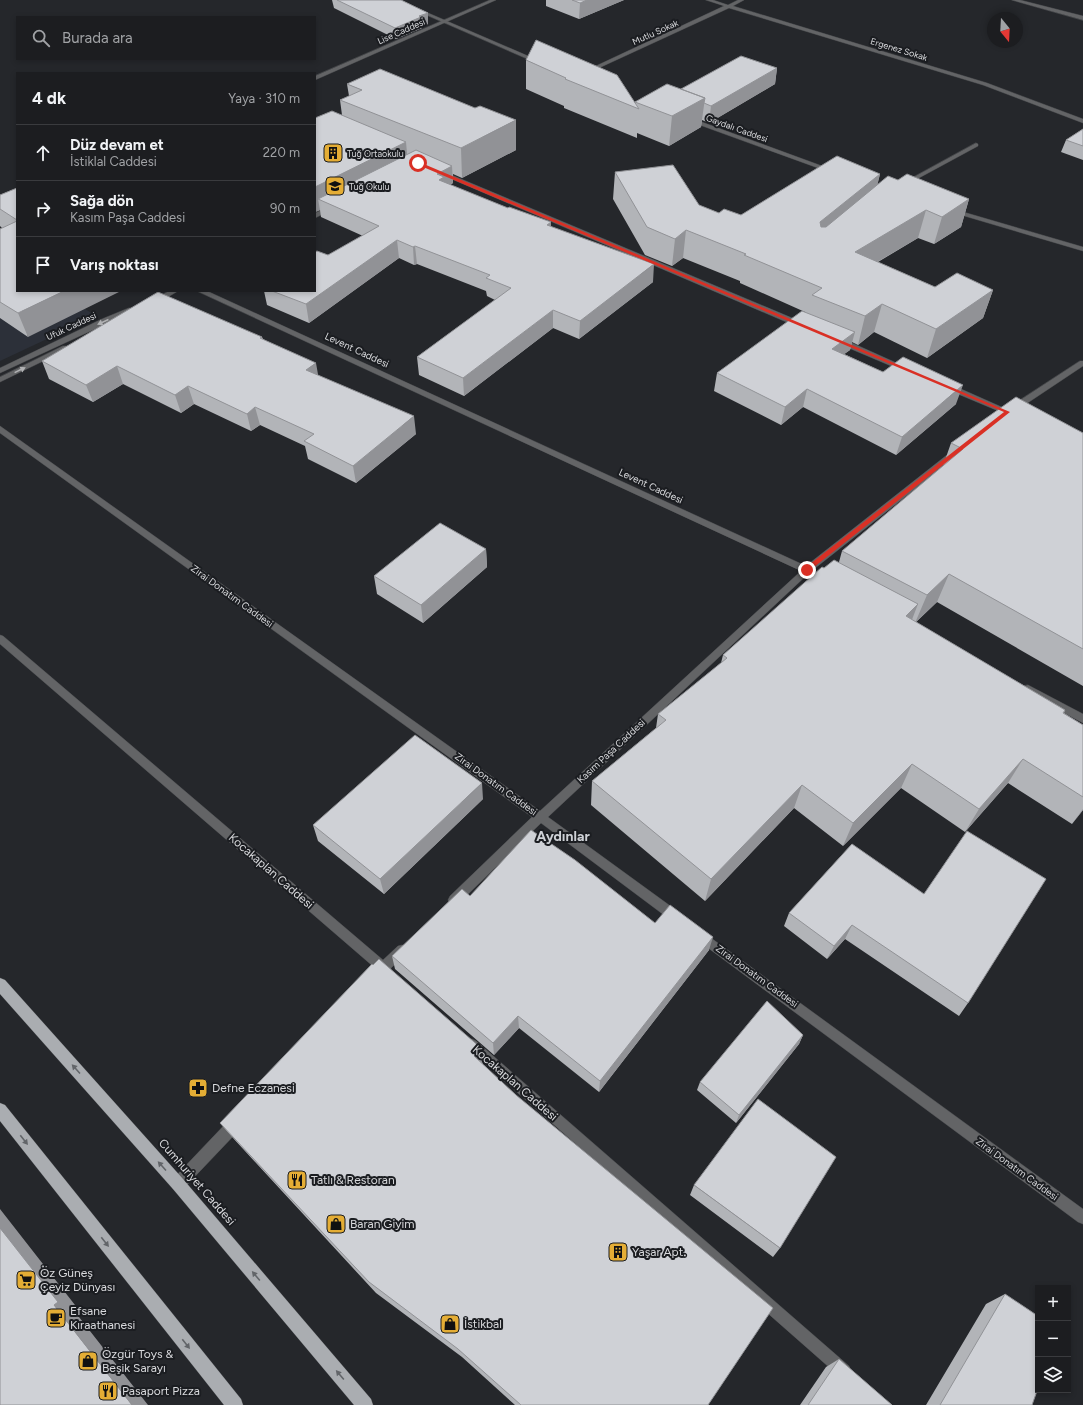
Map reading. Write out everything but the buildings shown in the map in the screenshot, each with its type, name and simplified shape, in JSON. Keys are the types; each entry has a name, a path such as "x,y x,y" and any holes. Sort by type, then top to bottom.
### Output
{"highway":[{"name":"Cumhuriyet Caddesi","path":"0,984 178,1184 365,1405"},
{"path":"0,1110 235,1405"}],"street":[{"path":"394,0 446,21 545,65"},
{"name":"Lise Caddesi","path":"316,78 494,0"},
{"name":"Ergenez Sokak","path":"708,0 985,84 1083,121"},
{"name":"Mutlu Sokak","path":"581,74 730,7 742,0"},
{"path":"1014,0 1083,18"},
{"name":"Gaydalı Caddesi","path":"679,116 836,173"},
{"path":"896,189 976,145"},
{"path":"432,169 811,329"},
{"path":"316,215 342,202"},
{"path":"949,210 1083,249"},
{"name":"Ufuk Caddesi","path":"0,380 110,327 172,292"},
{"name":"Levent Caddesi","path":"203,292 821,577"},
{"name":"Ufuk Caddesi","path":"0,371 105,321 145,306"},
{"path":"833,338 913,372"},
{"path":"942,384 1008,415 1083,362"},
{"name":"Zirai Donatım Caddesi","path":"0,429 540,817 1083,1217"},
{"name":"Kasım Paşa Caddesi","path":"445,908 540,817 807,570 964,446"},
{"name":"Kocakaplan Caddesi","path":"0,639 396,978"},
{"path":"1021,685 1083,719"},
{"path":"367,985 412,941"},
{"name":"Kocakaplan Caddesi","path":"462,1036 853,1379"},
{"path":"178,1184 243,1116"}],"shaded area":[{"path":"0,254 16,289 16,292 59,292 96,316 0,361"}],"place":[{"name":"Tuğ Ortaokulu","path":"333,153"},
{"name":"Tuğ Okulu","path":"335,186"},
{"name":"Defne Eczanesi","path":"198,1088"},
{"name":"Tatlı & Restoran","path":"297,1180"},
{"name":"Baran Giyim","path":"336,1224"},
{"name":"Yaşar Apt.","path":"618,1252"},
{"name":"Öz Güneş Çeyiz Dünyası","path":"26,1280"},
{"name":"Efsane Kıraathanesi","path":"56,1318"},
{"name":"İstikbal","path":"450,1324"},
{"name":"Özgür Toys & Beşik Sarayı","path":"88,1361"},
{"name":"Pasaport Pizza","path":"108,1391"}],"district":[{"name":"Aydınlar","path":"563,836"}],"route":[{"path":"418,163 1008,412 807,570"}]}
